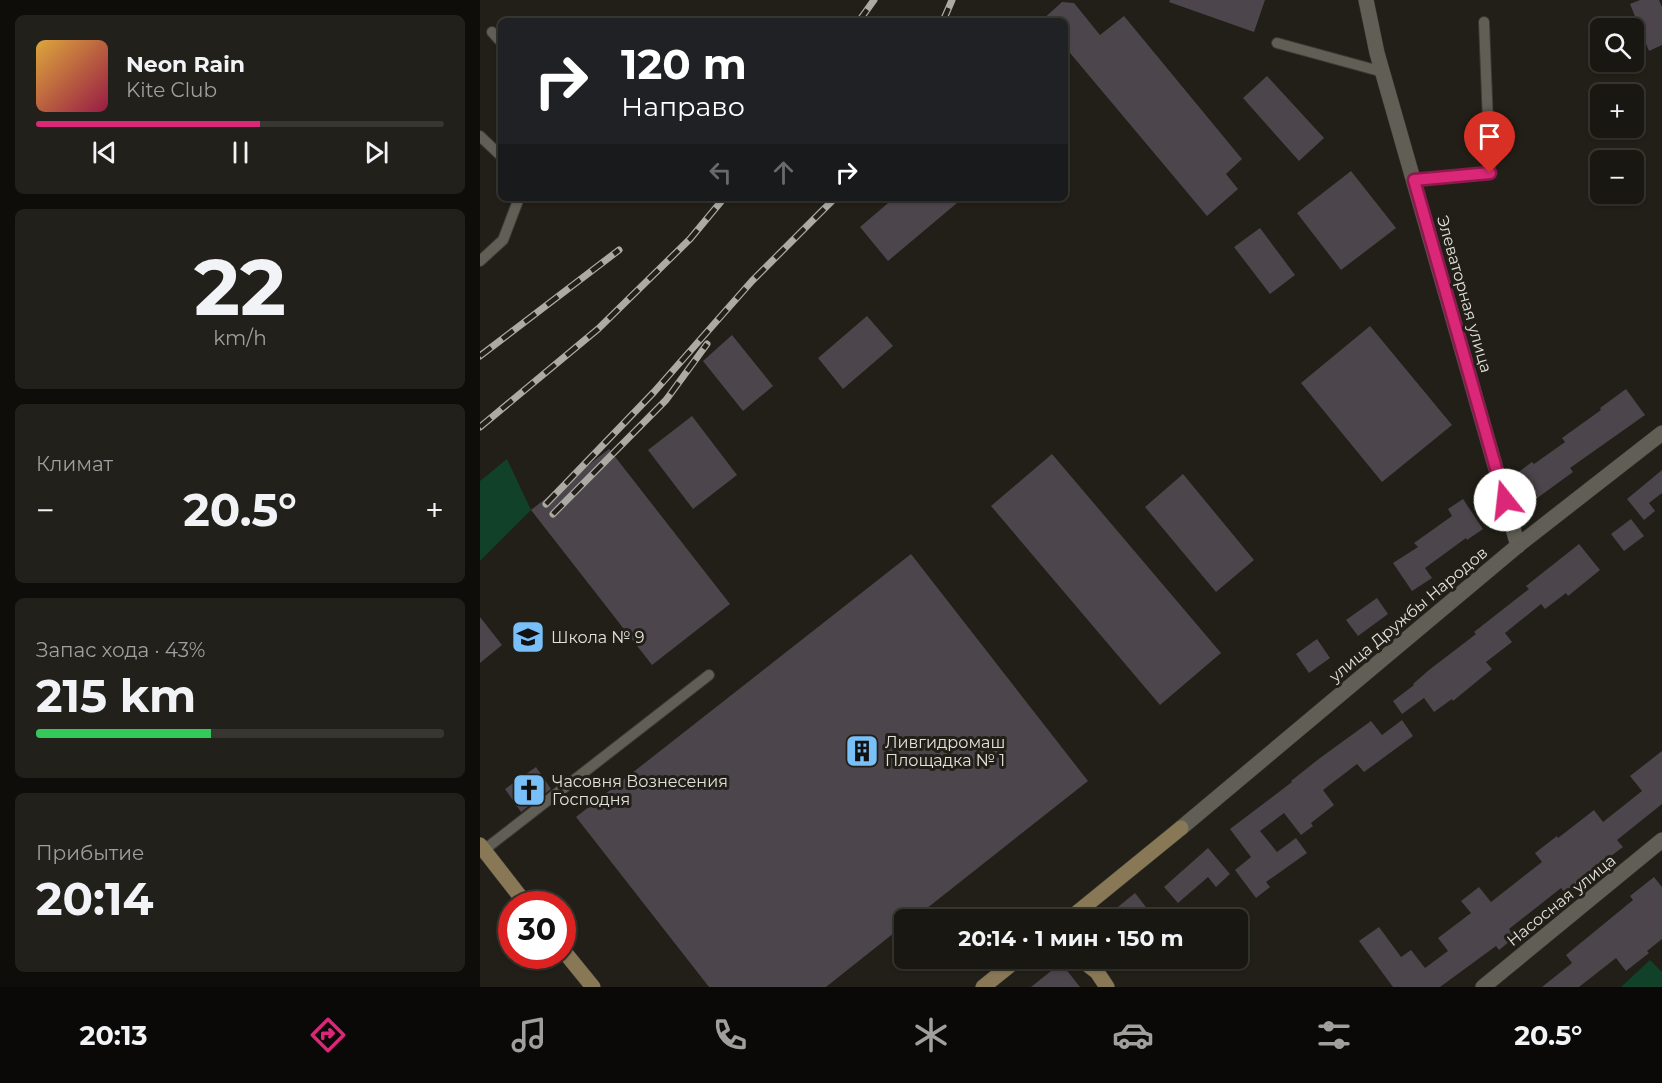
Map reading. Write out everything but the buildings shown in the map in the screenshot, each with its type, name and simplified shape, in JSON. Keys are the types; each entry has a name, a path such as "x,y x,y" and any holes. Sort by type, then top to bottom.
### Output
{"street":[{"name":"Элеваторная улица","path":"1366,0 1377,53 1518,546"},
{"name":"улица Дружбы Народов","path":"1092,901 1518,546 1662,433"},
{"name":"Насосная улица","path":"1483,987 1662,840"},
{"path":"482,848 516,891"},
{"path":"1082,909 1092,901"},
{"path":"1088,909 1092,901"},
{"path":"576,966 593,987"},
{"path":"983,987 1005,969"},
{"path":"1094,969 1104,982"}],"lane":[{"path":"1414,180 1490,173 1484,22"},
{"path":"492,32 498,39"},
{"path":"1277,43 1383,72"},
{"path":"480,136 498,153"},
{"path":"480,261 503,240 518,201"},
{"path":"482,848 709,675"}],"green space":[{"path":"507,459 531,510 480,561 480,481"},
{"path":"1650,960 1662,972 1662,987 1621,987"}],"railway":[{"path":"861,18 874,0"},
{"path":"944,18 952,0"},
{"path":"480,427 598,329 690,239 722,201"},
{"path":"546,504 654,392 752,281 832,201"},
{"path":"480,356 619,250"},
{"path":"553,514 666,400 707,344"}],"place":[{"name":"Школа № 9","path":"528,637"},
{"name":"Ливгидромаш Площадка № 1","path":"862,751"},
{"name":"Часовня Вознесения Господня","path":"529,790"}],"route":[{"path":"1490,173 1414,180 1505,500"}]}
